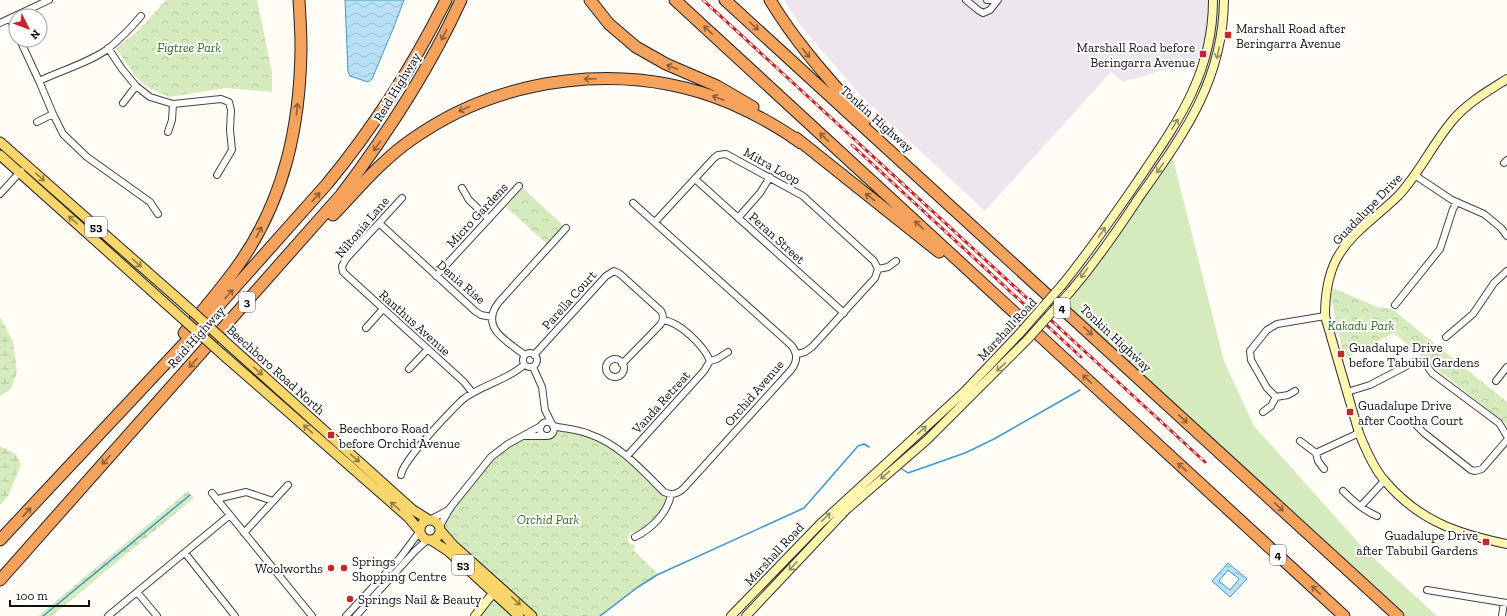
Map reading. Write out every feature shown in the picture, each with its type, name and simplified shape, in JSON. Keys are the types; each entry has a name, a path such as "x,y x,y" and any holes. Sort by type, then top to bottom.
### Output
{"highway":[{"path":"291,0 299,79"},
{"path":"48,489 87,448 158,366 238,265 256,238 272,206 292,145 298,109 301,49 299,0"},
{"name":"Reid Highway","path":"0,540 196,331 343,164 367,134 402,81 422,47 446,0"},
{"name":"Reid Highway","path":"0,580 341,195 380,143 418,82 443,37 461,0"},
{"path":"590,0 609,24 636,47 666,64 717,86 772,120 1010,308"},
{"name":"4","path":"675,0 1344,616"},
{"name":"Tonkin Highway","path":"725,0 1398,616"},
{"path":"770,0 798,44 879,134 1034,282"},
{"path":"247,301 395,151 447,117 505,93 545,84 586,79 628,79 656,82 689,89 729,102 766,120 801,143"}],"main road":[{"name":"Marshall Road","path":"732,616 820,524 856,489 964,392 1020,333 1062,285 1140,178 1167,138 1190,98 1200,75 1207,51 1212,26 1213,0"},
{"name":"Marshall Road","path":"746,616 846,510 926,440 1004,364 1070,292 1128,214 1176,143 1200,103 1210,79 1218,53 1223,27 1224,0"},
{"name":"Guadalupe Drive","path":"1507,79 1473,101 1452,121 1416,176 1352,238 1336,259 1327,281 1325,316 1359,433 1366,450 1384,481 1409,505 1426,517 1448,528 1474,537 1507,544"},
{"name":"Beechboro Road North","path":"0,142 413,510 430,520"},
{"name":"Beechboro Road North","path":"0,155 222,354 408,517 420,531"},
{"name":"53","path":"430,520 436,522 454,545 496,589 519,616"},
{"path":"420,531 423,522 430,520"},
{"path":"428,540 438,536 440,528"},
{"name":"53","path":"420,531 422,537 448,551 532,616"},
{"path":"475,616 496,589"}],"street":[{"path":"33,8 49,0"},
{"path":"966,0 983,13 990,10 998,0"},
{"path":"988,0 994,0"},
{"path":"39,81 98,55 127,33 141,16"},
{"path":"24,48 63,134 87,157 150,202 158,214"},
{"path":"108,48 136,86 150,97 173,104 221,99 229,102 232,110 230,130 232,150 216,175"},
{"path":"122,103 136,86"},
{"path":"168,132 172,120 173,104"},
{"path":"37,122 53,114"},
{"name":"Mitra Loop","path":"655,222 714,158 722,154 732,156 796,191 807,199 874,261 878,269"},
{"path":"0,194 26,165"},
{"path":"1416,176 1457,202 1472,207 1484,214 1493,220 1506,233"},
{"path":"738,218 760,193 770,177"},
{"name":"Peran Street","path":"695,179 844,313"},
{"name":"Micro Gardens","path":"436,276 519,186"},
{"path":"462,188 469,200 489,219"},
{"name":"Niltonia Lane","path":"343,272 342,266 346,259 402,198"},
{"path":"1395,305 1440,249 1453,209 1457,202"},
{"name":"Orchid Avenue","path":"633,203 791,345 796,354 796,361 791,370 684,488 680,492 671,494"},
{"name":"Denia Rise","path":"379,223 475,311 481,315 492,317 492,325 496,331 524,355"},
{"path":"492,317 493,310 499,302 566,228"},
{"path":"796,354 805,352 812,347 875,278 878,269 888,267 896,262"},
{"path":"1446,337 1473,314 1494,283 1507,271"},
{"name":"Ranthus Avenue","path":"343,272 464,382 472,392"},
{"name":"Parella Court","path":"534,355 606,276 614,272 620,274 661,311 663,314 663,320"},
{"path":"366,328 382,309"},
{"path":"1276,397 1267,388 1251,360 1250,351 1267,330 1277,324 1325,316"},
{"path":"622,364 660,325 663,320 669,320 678,326 702,348 710,361"},
{"path":"409,369 428,349"},
{"name":"Vanda Retreat","path":"627,456 704,371 710,361 717,359 728,352"},
{"path":"530,353 534,355 537,361 533,367 528,368 524,365 522,361 524,355 530,353"},
{"path":"1347,392 1370,385 1414,362 1425,363 1432,373 1499,423 1507,436"},
{"path":"401,475 408,460 452,410 472,392 512,374 524,365"},
{"path":"533,367 542,387 545,410 553,425 554,430 552,434"},
{"path":"1496,381 1507,367"},
{"path":"1276,397 1288,395 1294,391"},
{"path":"1263,412 1271,406 1276,397"},
{"path":"544,436 540,431 545,410"},
{"path":"440,528 450,508 491,457 508,444 546,422 567,429 581,431 600,438 627,456 664,492 671,494 668,506 665,510 649,529 635,537"},
{"path":"1417,426 1471,470 1475,471 1482,470 1507,440"},
{"path":"524,436 548,436 567,429"},
{"path":"1316,452 1359,433"},
{"path":"1300,441 1316,452 1318,461 1324,469"},
{"path":"1361,506 1384,481"},
{"path":"244,532 288,486"},
{"path":"1343,491 1353,502 1377,516"},
{"path":"218,501 221,498 246,492 273,501"},
{"path":"212,493 312,616"},
{"path":"430,520 450,508"},
{"path":"108,616 230,515"},
{"path":"346,616 400,558 420,531"},
{"path":"356,616 412,554 428,540"},
{"path":"185,553 235,616"},
{"path":"400,558 412,554"},
{"path":"1427,590 1506,603 1502,616"},
{"path":"137,592 157,616"}],"shaded area":[{"path":"784,0 1227,0 1226,31 1219,66 1197,60 1123,82 1111,72 985,211 862,97 800,25"}],"green space":[{"name":"Figtree Park","path":"166,0 257,0 272,72 272,92 226,88 169,97 147,87 136,77 116,48 138,31"},
{"path":"1171,151 1224,361 1254,426 1366,551 1437,616 1403,616 1058,304"},
{"path":"523,188 564,226 547,244 506,207"},
{"name":"Kakadu Park","path":"1333,288 1377,307 1392,309 1507,402 1507,426 1394,333 1344,359 1331,297"},
{"path":"0,317 13,341 17,372 11,389 0,396"},
{"name":"Orchid Park","path":"567,429 600,438 667,493 668,506 645,529 630,533 627,539 630,544 636,545 633,550 657,573 657,575 638,587 600,616 532,616 440,526 491,457 525,436 548,436"},
{"path":"0,446 16,454 21,465 8,496 0,505"},
{"path":"188,491 194,498 52,616 38,616"},
{"path":"494,593 519,616 475,616"}],"water":[{"path":"345,0 404,0 372,79 368,82 350,76 348,72"},
{"path":"1228,563 1247,579 1230,597 1212,581","holes":["1228,570 1239,579 1230,590 1219,581"]}],"waterway":[{"path":"1130,361 1141,353"},
{"path":"899,467 908,473 965,453 994,439 1080,390"},
{"path":"600,616 638,587 657,575 804,508 858,446 864,444 869,447"},
{"path":"43,616 190,495"}],"railway":[{"path":"703,0 1205,462"},
{"path":"852,145 1081,357"}],"place":[{"name":"Marshall Road after Beringarra Avenue","path":"1228,35"},
{"name":"Marshall Road before Beringarra Avenue","path":"1203,54"},
{"name":"Guadalupe Drive before Tabubil Gardens","path":"1341,354"},
{"name":"Guadalupe Drive after Cootha Court","path":"1350,412"},
{"name":"Beechboro Road before Orchid Avenue","path":"331,435"},
{"name":"Guadalupe Drive after Tabubil Gardens","path":"1486,542"},
{"name":"Woolworths","path":"331,568"},
{"name":"Springs Shopping Centre","path":"344,568"},
{"name":"Springs Nail & Beauty","path":"350,599"}]}
